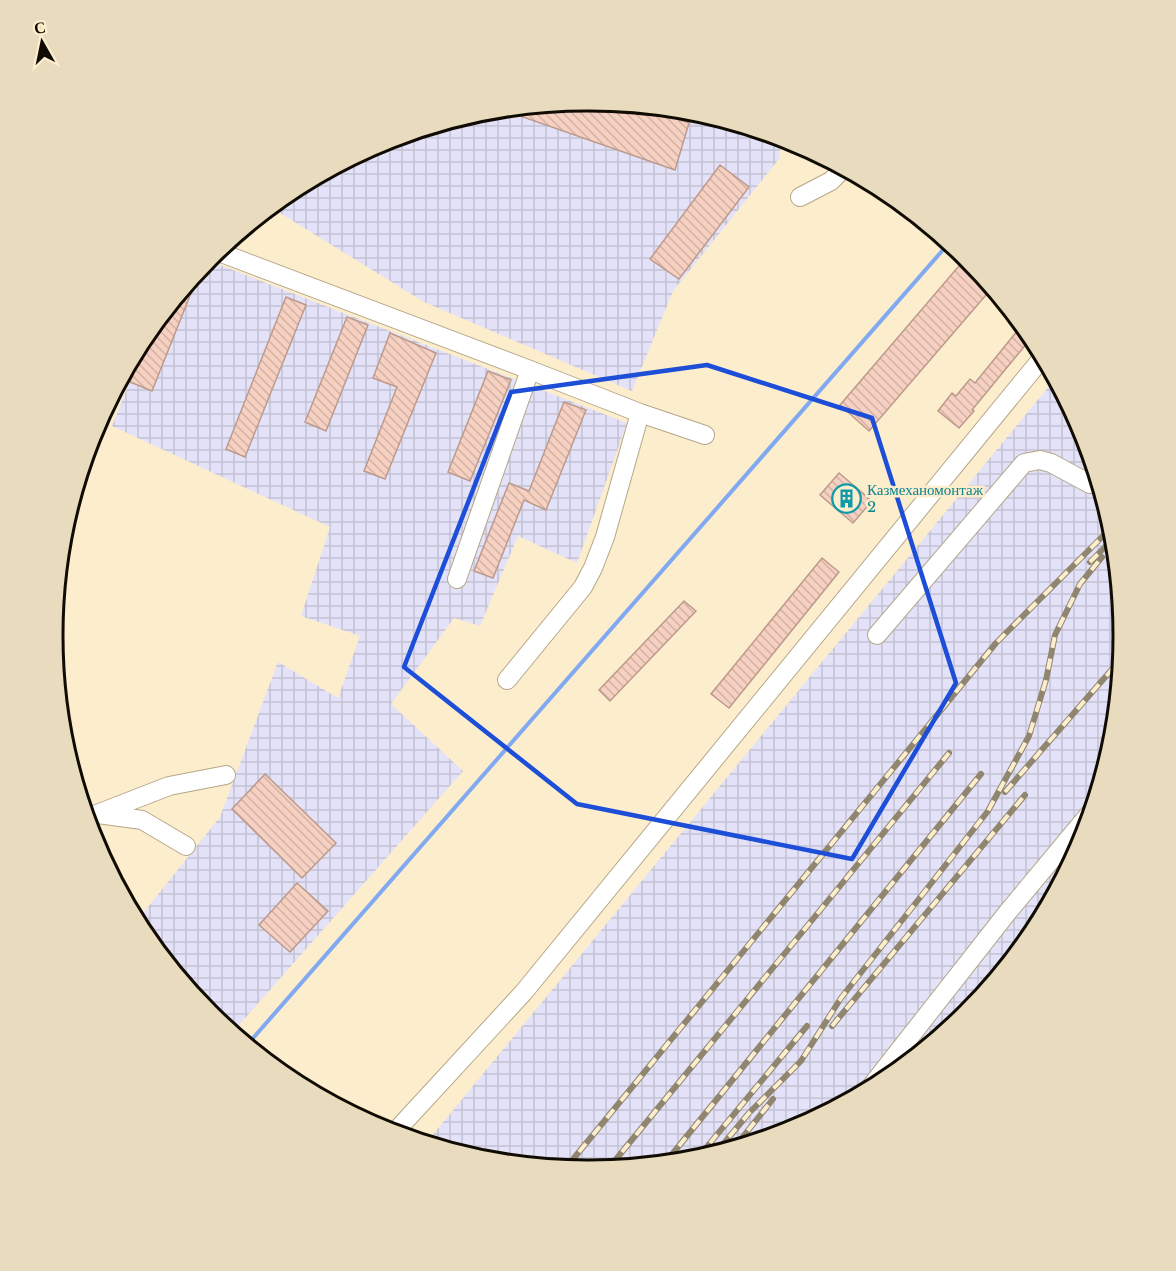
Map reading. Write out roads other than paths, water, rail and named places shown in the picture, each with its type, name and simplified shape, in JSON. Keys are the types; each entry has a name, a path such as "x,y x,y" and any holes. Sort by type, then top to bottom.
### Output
{"street":[{"path":"800,197 831,181 838,174"},
{"path":"227,255 640,413 705,435"},
{"path":"400,1126 523,993 1037,364"},
{"path":"457,579 530,370"},
{"path":"507,680 583,587 593,568 605,537 640,413"},
{"path":"876,635 1024,464 1040,460 1051,463 1090,484"},
{"path":"94,812 169,786 226,775"},
{"path":"95,813 142,820 186,846"},
{"path":"885,1068 1007,913 1075,832"}],"waterway":[{"path":"252,1039 943,250"}],"railway":[{"path":"573,1160 996,643 1103,536"},
{"path":"1090,562 1105,547"},
{"path":"724,1143 749,1113 801,1061 841,998 988,811 1029,736 1046,680 1055,635 1080,584 1102,557"},
{"path":"1005,792 1112,669"},
{"path":"616,1159 949,753"},
{"path":"673,1153 981,774"},
{"path":"832,1026 1025,795"},
{"path":"707,1146 807,1026"},
{"path":"742,1137 773,1099"}],"place":[{"name":"Казмеханомонтаж 2","path":"846,498"}]}
